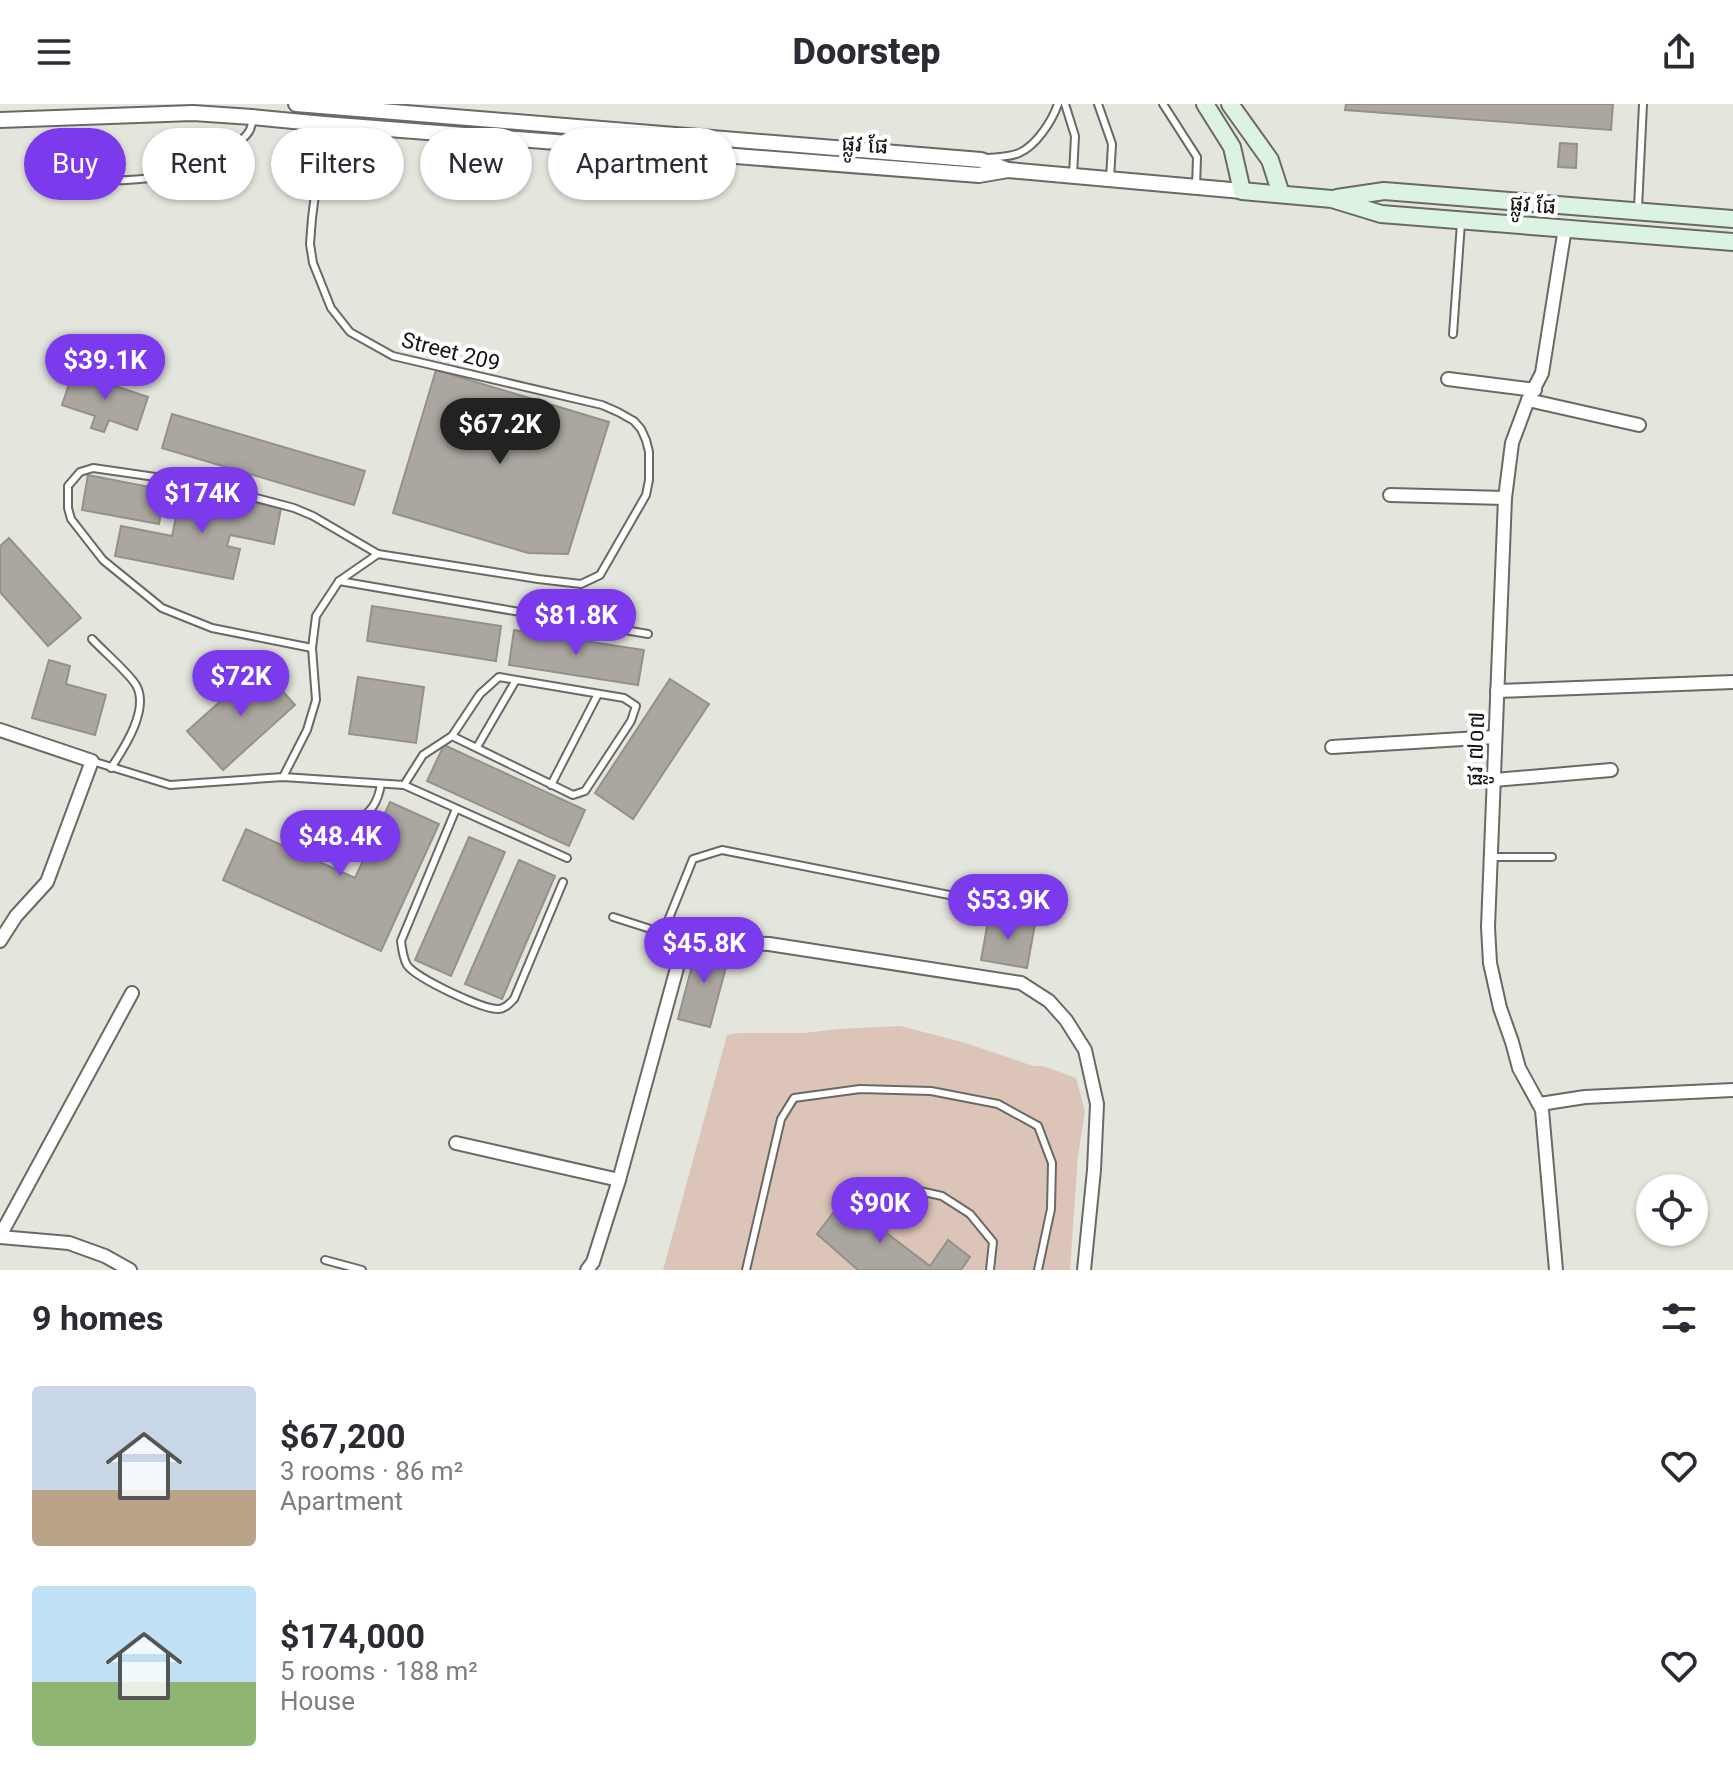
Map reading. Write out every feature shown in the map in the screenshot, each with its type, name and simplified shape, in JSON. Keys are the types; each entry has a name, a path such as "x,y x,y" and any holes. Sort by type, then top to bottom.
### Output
{"main road":[{"path":"1205,104 1232,147 1242,191"},
{"path":"1230,104 1270,160 1281,194"},
{"name":"ផ្លូវ ផែ","path":"1242,191 1332,199 1381,214 1733,242"},
{"name":"ផ្លូវ ផែ","path":"1332,199 1384,191 1733,219"}],"street":[{"name":"ផ្លូវ ផែ","path":"296,104 981,160 1008,170 1242,191"},
{"name":"ផ្លូវ ផែ","path":"0,120 193,113 979,175 1008,170"},
{"name":"ផ្លូវ ៧០៧","path":"1556,1270 1542,1110 1519,1068 1493,983 1488,945 1505,498 1512,443 1542,373 1565,228"},
{"path":"1448,379 1532,395 1639,425"},
{"path":"1390,495 1505,498"},
{"path":"1497,691 1733,682"},
{"path":"0,730 92,761 47,882 16,916 0,941"},
{"path":"1332,747 1495,737"},
{"path":"1494,780 1611,770"},
{"path":"587,1270 593,1262 619,1180 683,946 700,941 769,944 1021,983 1049,1001 1066,1020 1085,1050 1097,1104 1084,1270"},
{"path":"130,1270 105,1256 69,1243 0,1236 132,993"},
{"path":"1540,1104 1585,1097 1733,1090"},
{"path":"456,1143 619,1180"}],"lane":[{"path":"981,160 1021,153 1040,136 1054,117 1058,104"},
{"path":"1065,104 1075,136 1073,176"},
{"path":"1098,104 1112,144 1110,179"},
{"path":"1163,104 1197,157 1196,187"},
{"path":"1637,212 1643,104"},
{"path":"126,179 160,177 199,168 244,138 250,132 252,117"},
{"name":"Street 209","path":"324,124 310,244 313,263 331,308 350,332 393,356 602,405 634,421 641,429 649,452 646,495 600,575 590,581 581,584 538,579 378,554"},
{"path":"1453,334 1462,220"},
{"path":"283,777 307,730 316,700 312,648 316,616 339,581 378,554 294,508 204,484 93,468 80,472 68,486 71,519 103,560 162,608 212,628 312,648"},
{"path":"339,581 648,634"},
{"path":"92,639 136,685 140,697 140,709 127,742 111,768"},
{"path":"404,785 423,755 452,736 480,694 499,677 624,698 636,706 631,721 585,791 573,795 452,736"},
{"path":"477,747 516,680"},
{"path":"551,785 598,694"},
{"path":"92,761 170,785 283,777 404,785 567,858"},
{"path":"293,843 304,821 309,818 355,822 361,819 373,809 381,784"},
{"path":"456,809 401,941 408,968 456,996 495,1010 506,1007 514,999 563,882"},
{"path":"663,933 693,859 722,850 1020,909"},
{"path":"1490,857 1552,857"},
{"path":"613,917 663,933 683,946"},
{"path":"746,1270 781,1119 794,1098 860,1089 931,1091 998,1104 1038,1126 1052,1163 1051,1209 1038,1270"},
{"path":"915,1190 942,1196 970,1214 993,1242 990,1270"},
{"path":"325,1260 362,1270"}],"shaded area":[{"path":"900,1026 1076,1078 1085,1111 1078,1156 1070,1270 663,1270 727,1035"}],"building":[{"path":"1346,104 1613,104 1611,130 1345,110"},
{"path":"1560,143 1577,144 1576,168 1558,167"},
{"path":"436,370 609,422 568,554 528,553 393,513"},
{"path":"73,372 148,397 137,430 109,420 104,432 91,428 95,416 62,405"},
{"path":"172,414 365,471 354,505 162,448"},
{"path":"88,475 165,490 159,524 82,510"},
{"path":"182,489 281,508 274,544 230,535 227,546 240,549 233,579 115,556 121,526 172,536"},
{"path":"9,538 81,618 48,646 0,592 0,546"},
{"path":"372,606 501,626 496,661 367,641"},
{"path":"514,630 644,650 638,685 509,665"},
{"path":"49,660 70,666 66,684 106,695 95,735 32,718"},
{"path":"260,666 295,705 223,770 187,731"},
{"path":"358,677 424,687 416,743 349,734"},
{"path":"670,679 709,704 633,819 595,793"},
{"path":"444,745 585,810 569,846 427,781"},
{"path":"390,802 439,824 381,951 223,880 246,829 355,878"},
{"path":"469,837 505,852 451,976 415,960"},
{"path":"519,860 555,876 502,999 465,984"},
{"path":"989,916 1035,924 1027,968 981,960"},
{"path":"698,943 730,952 710,1027 678,1019"},
{"path":"843,1200 930,1266 948,1240 970,1257 961,1270 858,1270 817,1234"}]}
